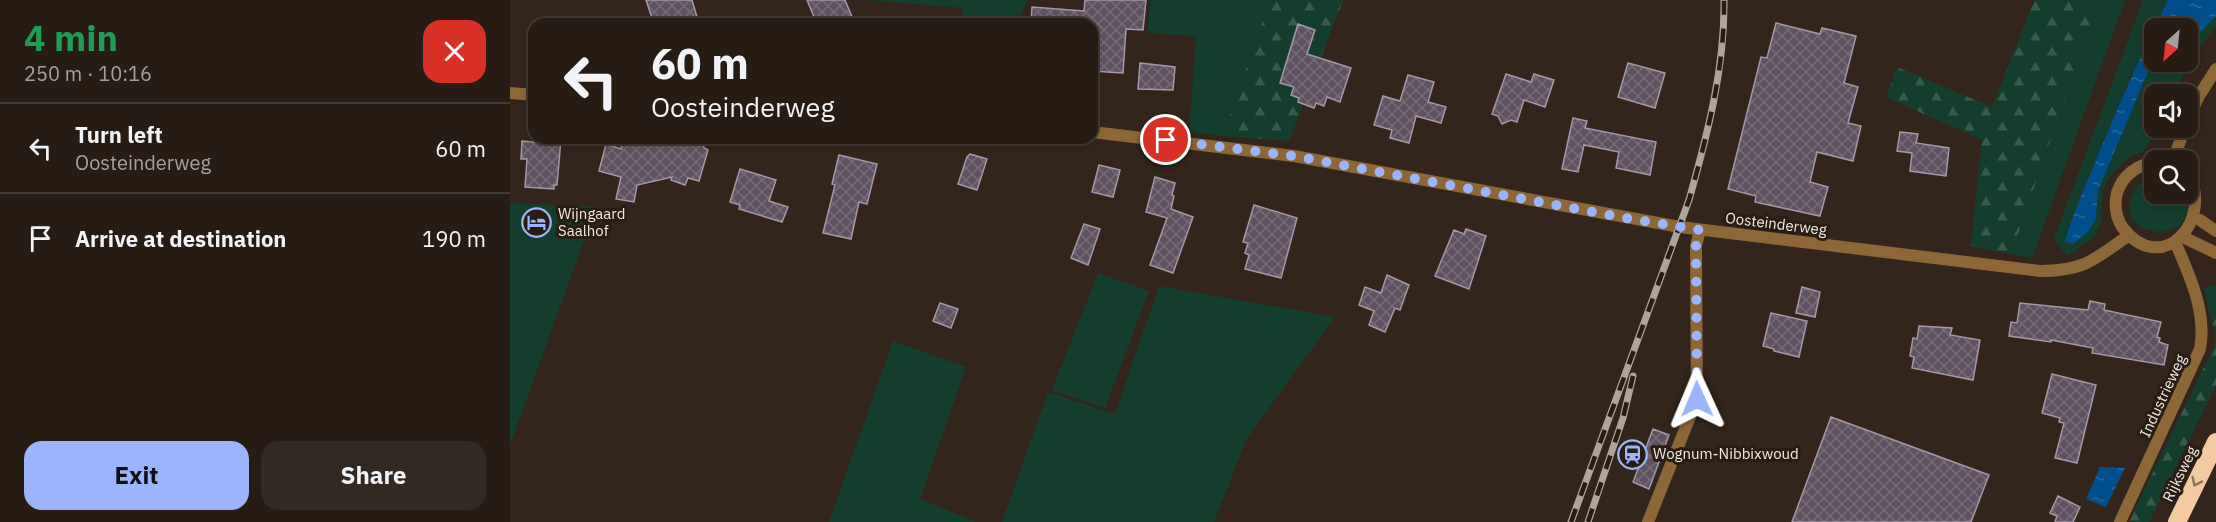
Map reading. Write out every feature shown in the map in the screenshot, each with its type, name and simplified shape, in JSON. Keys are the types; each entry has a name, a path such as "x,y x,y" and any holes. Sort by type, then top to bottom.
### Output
{"highway":[{"name":"Rijksweg","path":"2177,522 2216,442"}],"street":[{"path":"2198,98 2216,69"},
{"path":"510,93 528,94"},
{"name":"Oosteinderweg","path":"1098,133 1294,156 1700,230 2040,271 2063,271 2087,264 2128,235"},
{"path":"2144,165 2129,174 2117,192 2117,214 2128,235 2149,246 2157,248 2181,241 2196,228 2200,220 2201,199 2198,188"},
{"path":"2200,220 2216,231"},
{"path":"1648,522 1697,399 1696,246 1700,230"},
{"path":"2181,241 2216,253"},
{"name":"Industrieweg","path":"2120,522 2200,350 2202,333 2199,308 2181,241"}],"green space":[{"path":"867,0 1027,0 1020,18 961,18 963,8"},
{"path":"1150,0 1270,0 1223,136 1189,132 1196,36 1147,33"},
{"path":"1270,0 1343,0 1289,141 1223,136"},
{"path":"2033,0 2099,0 2011,254 1971,246 1982,140 1886,97 1897,67 1992,107"},
{"path":"2099,0 2125,0 2032,258 2011,254"},
{"path":"2143,0 2168,0 2159,18 2144,18 2144,50 2114,116 2065,241 2096,218 2098,191 2148,72 2184,72 2179,84 2144,84 2144,138 2152,138 2144,151 2128,158 2111,175 2103,190 2101,224 2092,239 2067,256 2054,239"},
{"path":"2216,16 2216,26 2198,49 2198,35"},
{"path":"2144,180 2144,204 2187,204 2188,211 2182,223 2171,229 2158,231 2145,229 2134,221 2129,209 2137,187"},
{"path":"510,203 596,207 510,445"},
{"path":"1098,273 1149,291 1105,408 1052,390"},
{"path":"2216,285 2216,318 2211,320 2204,288"},
{"path":"1159,286 1335,317 1247,438 1214,522 1002,522 1048,392 1115,414"},
{"path":"2216,318 2216,338 2211,320"},
{"path":"2216,338 2216,385 2149,522 2129,522 2214,346"},
{"path":"893,341 966,367 920,499 976,522 829,522"}],"water":[{"path":"2168,0 2216,0 2216,16 2198,35 2198,18 2159,18"},
{"path":"2144,50 2144,72 2148,72 2098,191 2096,218 2088,232 2073,244 2065,241 2075,210"},
{"path":"2100,467 2125,468 2106,507 2086,499"}],"building":[{"path":"646,0 692,0 697,18 652,18"},
{"path":"807,0 845,0 852,18 814,18"},
{"path":"1085,0 1146,0 1143,30 1126,29 1123,73 1098,71 1098,18 1031,18 1032,7 1084,11"},
{"path":"1776,23 1820,34 1822,28 1856,36 1844,83 1858,87 1848,123 1861,126 1853,161 1817,152 1810,182 1828,187 1820,216 1755,202 1756,196 1728,189 1761,57 1767,58"},
{"path":"1298,24 1315,30 1307,54 1351,68 1340,102 1327,97 1324,106 1316,103 1314,108 1298,102 1299,98 1291,95 1294,87 1280,83"},
{"path":"1140,63 1175,67 1173,90 1138,89"},
{"path":"1628,63 1665,73 1655,108 1618,97"},
{"path":"1506,74 1531,82 1534,74 1554,80 1545,107 1524,100 1517,122 1511,120 1502,124 1498,116 1492,114"},
{"path":"1408,75 1434,82 1428,102 1446,107 1441,123 1416,116 1409,143 1390,138 1392,130 1374,125 1383,96 1400,101"},
{"path":"1573,118 1587,121 1585,128 1656,142 1650,175 1616,168 1619,152 1584,145 1578,172 1562,169"},
{"path":"1900,132 1918,134 1916,143 1949,148 1946,176 1910,171 1912,153 1897,151"},
{"path":"522,141 528,142 528,144 561,144 557,185 554,185 554,189 525,187 527,159 521,159"},
{"path":"606,144 621,149 622,144 703,144 704,148 708,150 699,181 688,178 685,185 671,180 672,177 637,185 634,202 616,199 621,177 599,171"},
{"path":"970,154 987,159 977,190 958,184"},
{"path":"839,155 877,164 867,204 859,202 851,239 823,233 835,185 832,184"},
{"path":"1099,165 1120,170 1113,197 1092,192"},
{"path":"740,169 776,180 769,201 788,207 782,222 739,209 740,205 730,202"},
{"path":"1155,177 1175,183 1171,209 1193,217 1173,273 1150,265 1167,218 1146,212"},
{"path":"1254,205 1297,218 1281,278 1245,269 1249,255 1245,253 1248,243 1243,242"},
{"path":"1084,224 1100,229 1088,265 1071,258"},
{"path":"1466,229 1486,236 1469,289 1435,276 1454,230 1464,234"},
{"path":"1387,275 1409,285 1400,310 1395,308 1385,332 1369,325 1374,311 1359,305 1365,287 1381,293"},
{"path":"1802,287 1820,292 1815,317 1796,313"},
{"path":"2090,301 2105,304 2104,310 2161,322 2157,337 2160,338 2159,342 2168,345 2164,365 2092,353 2093,348 2051,340 2051,342 2009,336 2011,322 2017,323 2020,303 2088,310"},
{"path":"940,303 958,309 951,328 933,321"},
{"path":"1771,313 1807,321 1799,357 1763,346"},
{"path":"1919,326 1952,328 1950,335 1980,340 1973,380 1912,368 1914,357 1910,356 1913,338 1917,339"},
{"path":"2052,374 2096,385 2077,463 2055,458 2064,423 2059,422 2060,418 2042,413"},
{"path":"1831,417 1989,475 1971,522 1792,522"},
{"path":"1653,429 1669,435 1649,489 1633,482"},
{"path":"2058,496 2080,507 2073,522 2055,522 2057,516 2050,513"}],"railway":[{"path":"1571,522 1689,200 1714,102 1724,25 1724,0"},
{"path":"1588,522 1623,418 1633,376"}],"place":[{"name":"Wijngaard Saalhof","path":"537,223"},
{"name":"Wognum-Nibbixwoud","path":"1632,454"}],"route":[{"path":"1166,140 1294,156 1700,230 1696,246 1697,399"}]}
